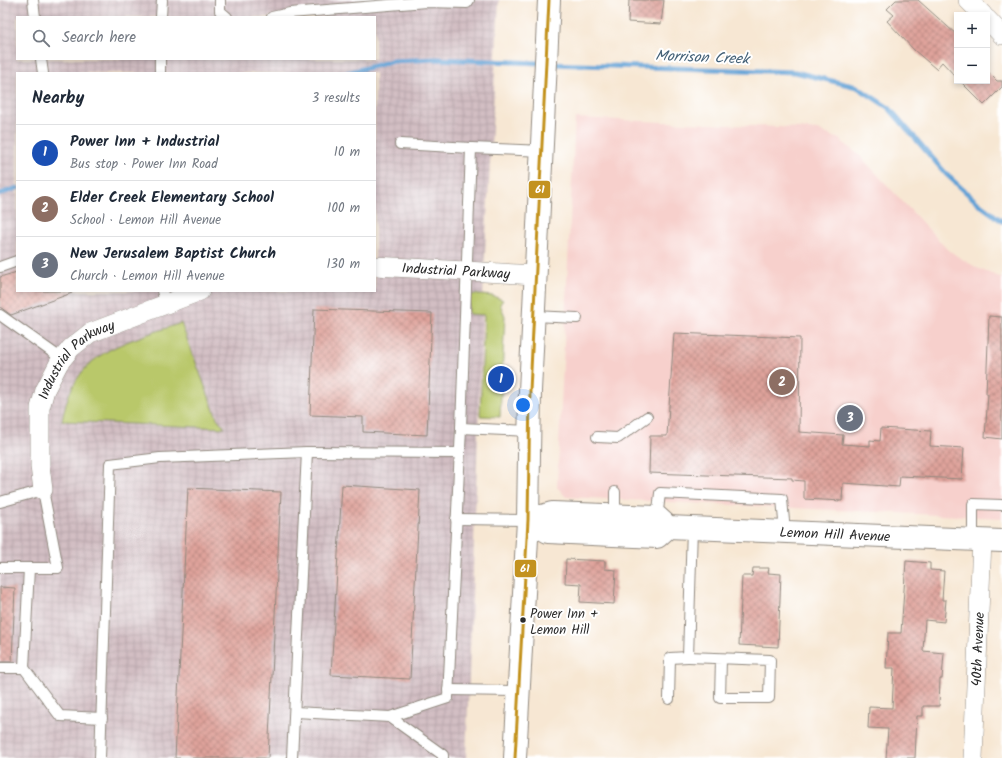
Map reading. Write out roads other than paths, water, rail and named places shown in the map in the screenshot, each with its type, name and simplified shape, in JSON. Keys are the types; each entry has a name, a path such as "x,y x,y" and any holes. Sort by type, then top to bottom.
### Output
{"main road":[{"path":"515,758 528,520 534,316 549,0"},
{"name":"Lemon Hill Avenue","path":"528,520 552,513 615,516 661,527"},
{"name":"Lemon Hill Avenue","path":"528,520 548,532 661,527 986,540"}],"street":[{"path":"968,0 980,12"},
{"path":"990,22 1002,34"},
{"name":"Industrial Parkway","path":"376,266 536,274"},
{"name":"Industrial Parkway","path":"43,490 40,466 40,408 50,378 62,359 71,348 90,333 164,297 194,292"},
{"name":"40th Avenue","path":"973,758 986,540"}],"lane":[{"path":"33,0 35,16"},
{"path":"161,16 162,0"},
{"path":"220,0 220,11 226,16"},
{"path":"276,16 290,13 426,2 467,3 469,0"},
{"path":"41,60 43,72"},
{"path":"160,60 160,72"},
{"path":"400,144 543,151"},
{"path":"295,712 390,717 448,698 460,453 465,271 471,148"},
{"path":"0,267 16,261"},
{"path":"0,315 62,359"},
{"path":"534,316 577,318"},
{"path":"597,437 618,438 647,417"},
{"path":"461,428 530,431"},
{"path":"100,758 110,464 160,458 307,452 460,453"},
{"path":"292,758 307,452"},
{"path":"0,502 43,490 58,568 0,568"},
{"path":"615,492 615,516"},
{"path":"661,527 660,493 782,499 785,532"},
{"path":"986,540 973,504 1002,505"},
{"path":"456,519 528,520"},
{"path":"688,658 692,528"},
{"path":"29,568 24,668 60,716 102,718"},
{"path":"668,699 670,658 688,658 770,660 769,698 720,698 721,659"},
{"path":"0,668 24,668"},
{"path":"448,690 519,691"},
{"path":"390,717 443,755 442,758"}],"waterway":[{"name":"Morrison Creek","path":"351,72 393,61 436,59 540,63"},
{"name":"Morrison Creek","path":"550,64 795,72 857,87 889,108 947,175 979,204 1002,221"},
{"name":"Morrison Creek","path":"0,194 16,188"}],"place":[{"name":"Power Inn + Industrial","path":"501,379"},
{"name":"Elder Creek Elementary School","path":"782,382"},
{"name":"New Jerusalem Baptist Church","path":"850,418"},
{"name":"Power Inn + Lemon Hill","path":"523,620"}]}
